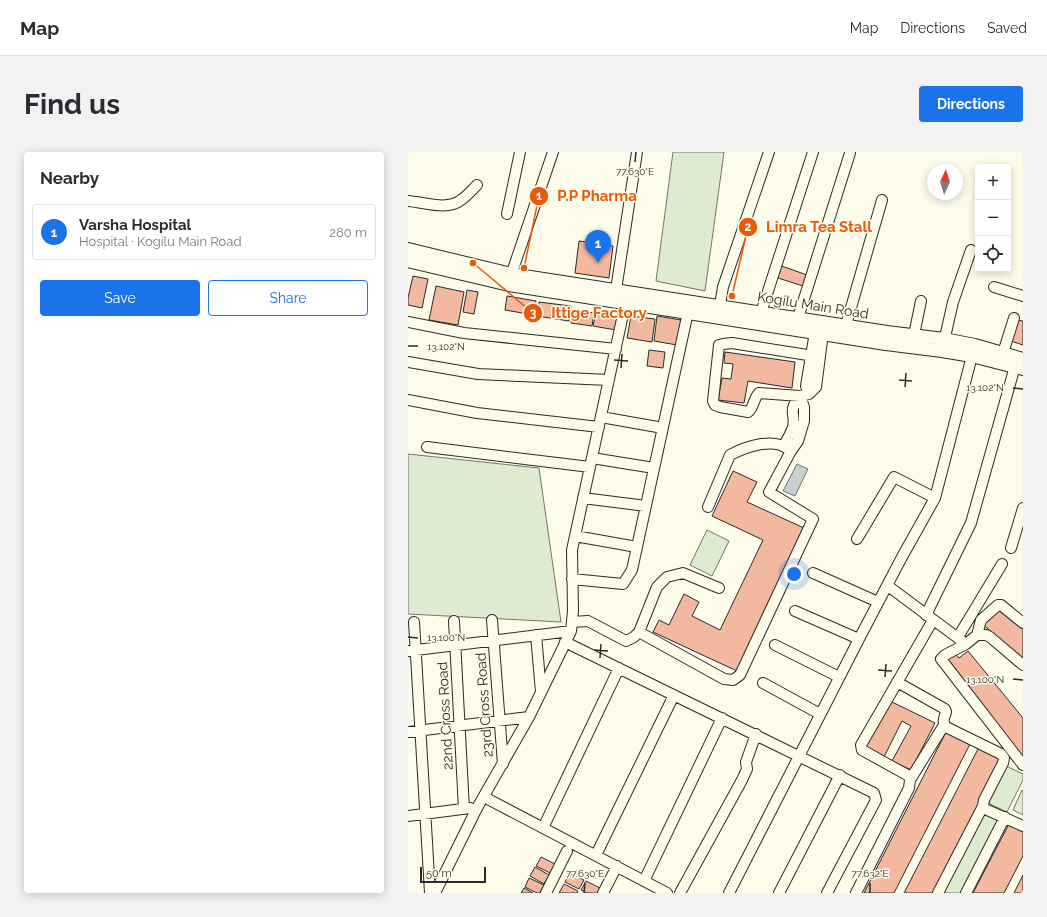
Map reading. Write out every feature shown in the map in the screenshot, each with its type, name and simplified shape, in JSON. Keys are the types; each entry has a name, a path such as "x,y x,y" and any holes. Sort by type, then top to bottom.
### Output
{"main road":[{"name":"Kogilu Main Road","path":"408,249 509,279 616,290 627,297 688,312 798,318 914,335 972,356 1019,363"},
{"name":"Kogilu Main Road","path":"408,261 509,279 627,297 720,305 819,333 943,345 975,345 1002,353 1019,363"}],"street":[{"path":"507,214 520,152"},
{"path":"509,279 553,152"},
{"path":"616,290 637,152"},
{"path":"720,305 723,287 769,152"},
{"path":"759,317 813,152"},
{"path":"798,318 850,153"},
{"path":"408,201 447,206 460,201 477,185"},
{"path":"846,326 882,200"},
{"path":"943,345 953,302 971,250"},
{"path":"994,287 1023,296"},
{"path":"435,893 478,808 529,717 566,642 571,626 572,550 627,297"},
{"path":"914,335 921,301"},
{"path":"572,579 623,584 632,570 688,312"},
{"path":"1002,353 1014,318"},
{"path":"408,322 464,333 616,348"},
{"path":"815,356 732,343 719,345 713,401 715,405 720,407 748,412 751,410 759,393 804,395 816,387 815,356 819,333"},
{"path":"729,893 858,640 935,498 972,356"},
{"path":"408,362 478,374 609,380"},
{"path":"910,780 909,776 862,750 861,746 897,682 929,617 971,523 1019,363"},
{"path":"639,632 724,679 733,680 740,675 813,519 769,492 787,448 798,441 804,421 804,395"},
{"path":"408,400 477,413 663,428"},
{"path":"708,507 730,455 747,447 764,444 787,448"},
{"path":"427,447 654,468"},
{"path":"857,539 894,477 935,498"},
{"path":"584,498 646,506"},
{"path":"1011,548 1023,508"},
{"path":"575,536 637,547"},
{"path":"962,641 1002,564"},
{"path":"412,651 536,635 588,621 626,641 634,638 639,632 657,587 667,578 683,573 719,588"},
{"path":"813,573 878,602"},
{"path":"888,586 962,641"},
{"path":"977,635 981,620 998,605 1001,605 1023,623"},
{"path":"794,611 858,640"},
{"name":"23rd Cross Road","path":"492,620 502,764"},
{"name":"22nd Cross Road","path":"454,621 464,809"},
{"path":"414,622 412,651 420,730 430,893"},
{"path":"536,635 542,692"},
{"path":"1023,665 986,635 977,635 962,641 942,656 941,659 1023,765"},
{"path":"566,642 874,793 876,800 827,893"},
{"path":"775,645 839,677"},
{"path":"543,828 619,668"},
{"path":"856,893 909,788 910,780 944,725 943,720 946,712 944,709 897,682"},
{"path":"763,683 820,714"},
{"path":"596,856 674,695"},
{"path":"408,732 529,717"},
{"path":"644,881 722,718"},
{"path":"938,893 983,806 984,800 1004,758 1001,754 944,725"},
{"path":"680,893 742,780 747,769 746,762 756,734"},
{"path":"779,893 840,775"},
{"path":"484,797 644,881 652,890 667,893"},
{"path":"983,806 985,809 1023,826"},
{"path":"408,816 478,808"},
{"path":"966,893 1005,818"},
{"path":"546,893 567,851"},
{"path":"603,893 616,866"}],"green space":[{"path":"673,152 724,152 705,291 656,281"},
{"path":"408,454 539,468 561,622 408,614"},
{"path":"707,530 729,541 712,576 690,565"},
{"path":"1006,766 1023,774 1023,780 1007,812 988,803"},
{"path":"1022,790 1023,791 1023,815 1013,810"},
{"path":"980,810 1005,823 969,893 937,893"}],"shaded area":[{"path":"797,464 808,469 795,496 783,491"}],"building":[{"path":"579,241 613,246 609,278 575,273"},
{"path":"779,265 807,275 803,286 775,277"},
{"path":"413,276 428,279 422,308 408,305"},
{"path":"436,286 464,292 458,325 429,320"},
{"path":"467,290 478,292 474,314 463,312"},
{"path":"507,296 536,301 534,315 505,310"},
{"path":"539,302 571,306 569,321 537,316"},
{"path":"573,310 594,313 592,326 571,323"},
{"path":"596,312 618,316 616,330 593,326"},
{"path":"631,316 655,319 652,342 627,338"},
{"path":"657,316 681,320 677,345 654,341"},
{"path":"1016,320 1023,321 1023,345 1011,341"},
{"path":"649,350 665,352 663,368 647,366"},
{"path":"725,352 795,362 792,388 748,381 744,403 718,400 722,378 731,379 733,364 724,363"},
{"path":"733,471 757,482 747,502 804,528 737,671 653,632 659,620 669,625 684,594 699,602 692,616 720,630 763,540 712,516"},
{"path":"999,606 1023,626 1023,658 982,624"},
{"path":"968,651 1023,718 1023,757 944,660 953,652 959,658"},
{"path":"888,700 935,723 911,770 892,761 911,726 902,721 884,757 864,747"},
{"path":"947,730 971,742 894,893 864,893"},
{"path":"979,747 1002,759 934,893 904,893"},
{"path":"1010,822 1023,828 1023,856 1004,893 973,893"},
{"path":"541,857 555,864 550,873 536,866"},
{"path":"535,867 549,875 544,884 530,876"},
{"path":"569,873 584,880 579,889 565,882"},
{"path":"1023,875 1023,893 1014,893"},
{"path":"529,878 544,885 540,893 525,887"},
{"path":"586,881 600,888 598,893 587,893 581,890"},
{"path":"564,884 578,891 577,893 559,893"},
{"path":"524,888 533,893 521,893"}],"place":[{"name":"Ittige Factory","path":"473,263"},
{"name":"Varsha Hospital","path":"598,263"},
{"name":"P.P Pharma","path":"524,268"},
{"name":"Limra Tea Stall","path":"732,296"}]}
